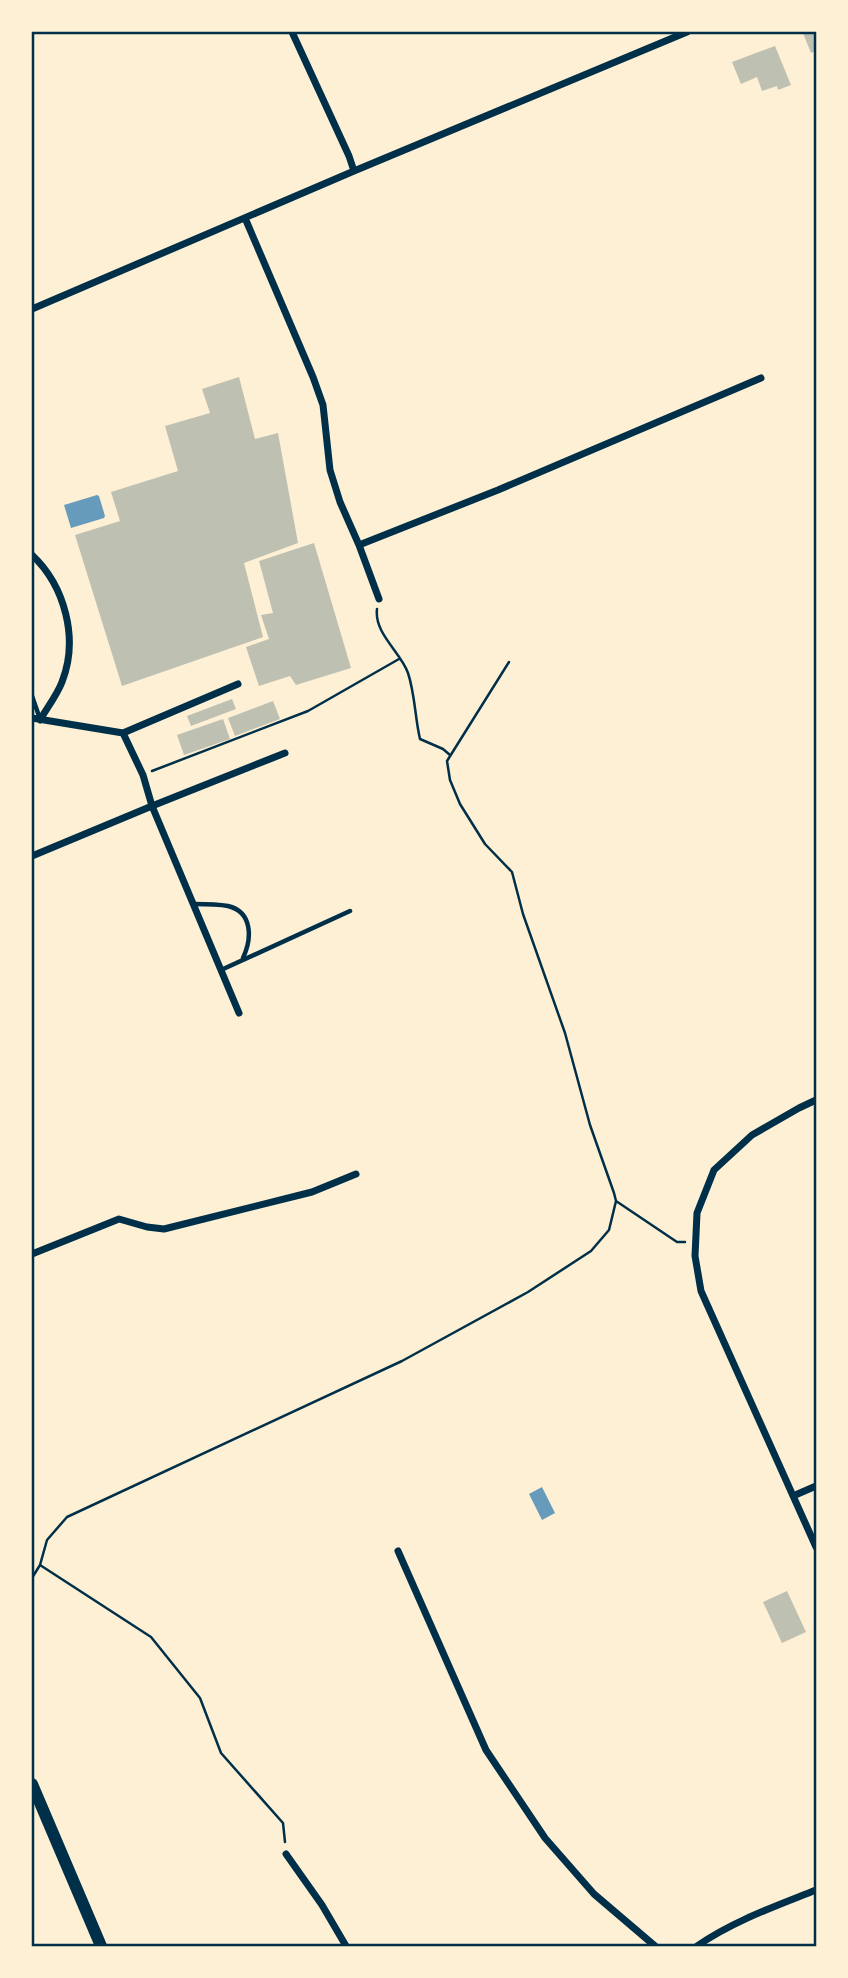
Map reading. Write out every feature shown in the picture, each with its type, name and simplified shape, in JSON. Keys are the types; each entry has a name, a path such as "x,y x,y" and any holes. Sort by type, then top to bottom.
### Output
{"main road":[{"path":"32,1784 101,1947"}],"street":[{"path":"292,32 354,171"},
{"path":"32,309 687,32"},
{"path":"245,218 323,405 330,470 379,599"},
{"path":"359,545 498,490 761,378"},
{"path":"32,555 51,578 68,623 71,645 62,682 40,720"},
{"path":"32,718 123,733 238,684"},
{"path":"123,733 143,775 152,806 239,1013"},
{"path":"32,856 285,753"},
{"path":"817,1100 752,1135 715,1170 697,1213 695,1243 701,1291 817,1546"},
{"path":"32,1254 119,1219 147,1227 164,1228 312,1192 356,1174"},
{"path":"793,1496 817,1486"},
{"path":"398,1551 486,1750 545,1838 561,1857 594,1894 655,1947"},
{"path":"286,1854 322,1905 346,1947"},
{"path":"696,1947 762,1911 817,1890"}],"lane":[{"path":"32,696 40,720"},
{"path":"193,904 229,906 239,911 250,931 250,942 243,959"},
{"path":"221,970 350,911"}],"path":[{"path":"379,599 376,617 388,643 407,671 420,739 450,755"},
{"path":"143,775 308,711 399,659"},
{"path":"32,1578 40,1565 47,1540 67,1517 402,1360 528,1292 591,1251 609,1230 616,1201 590,1125 565,1033 523,914 512,872 485,844 460,804 450,780 447,761 450,755 509,662"},
{"path":"616,1201 677,1242 695,1243"},
{"path":"40,1565 151,1637 200,1698 221,1753 283,1823 286,1854"}],"water":[{"path":"97,495 104,518 71,528 64,505"},
{"path":"542,1487 555,1513 542,1520 529,1494"}],"building":[{"path":"816,32 816,51 811,53 803,33"},
{"path":"775,46 791,85 778,90 777,86 762,91 757,77 741,84 732,62"},
{"path":"239,377 255,439 278,433 298,543 244,563 263,637 122,686 75,535 120,521 111,492 178,471 165,426 210,413 202,389"},
{"path":"314,543 351,668 296,685 290,676 259,686 246,647 269,639 261,615 273,613 259,561"},
{"path":"232,699 236,709 191,726 187,716"},
{"path":"273,701 280,719 235,736 228,718"},
{"path":"223,719 230,739 184,755 177,735"},
{"path":"787,1591 806,1632 782,1643 763,1602"}]}
